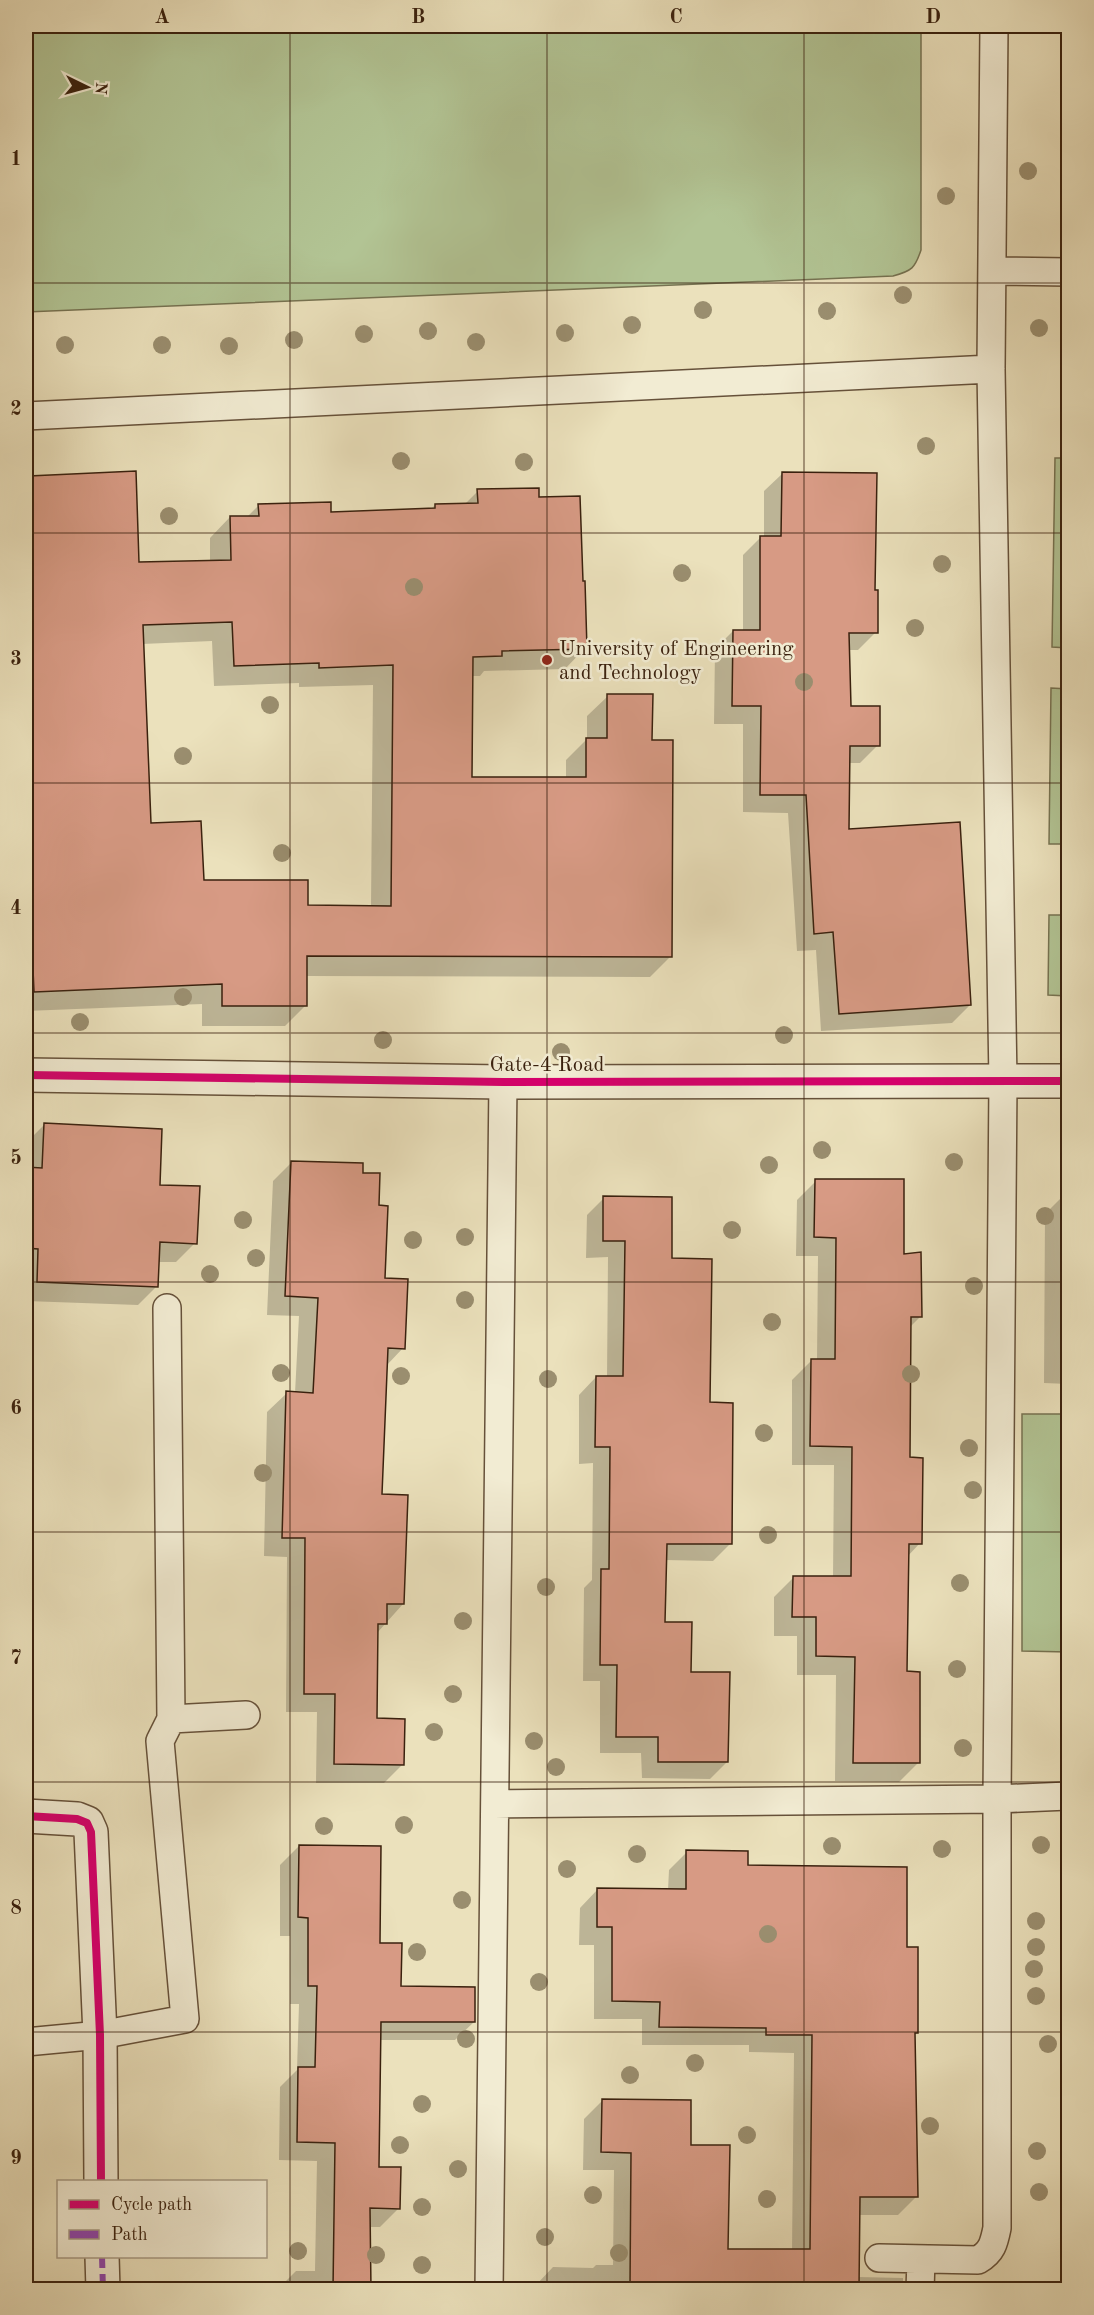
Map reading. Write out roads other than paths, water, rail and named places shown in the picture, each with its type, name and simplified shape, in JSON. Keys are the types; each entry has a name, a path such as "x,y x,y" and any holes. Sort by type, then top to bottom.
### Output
{"street":[{"name":"Gate-4 Road","path":"26,1075 503,1082 1068,1081"},
{"path":"26,1816 76,1819 87,1823 91,1832 100,2035 102,2180"},
{"path":"102,2258 103,2289"}],"lane":[{"path":"879,2258 978,2260 989,2253 997,2228 997,1799 1003,1081 991,369 994,26"},
{"path":"993,271 1068,272"},
{"path":"26,416 991,369"},
{"path":"489,2289 503,1082"},
{"path":"26,2043 100,2035 185,2019 160,1741 171,1719 167,1308"},
{"path":"171,1719 246,1715"},
{"path":"495,1804 997,1799 1068,1796"},
{"path":"920,2289 921,2260"}],"place":[{"name":"University of Engineering and Technology","path":"547,660"}]}
